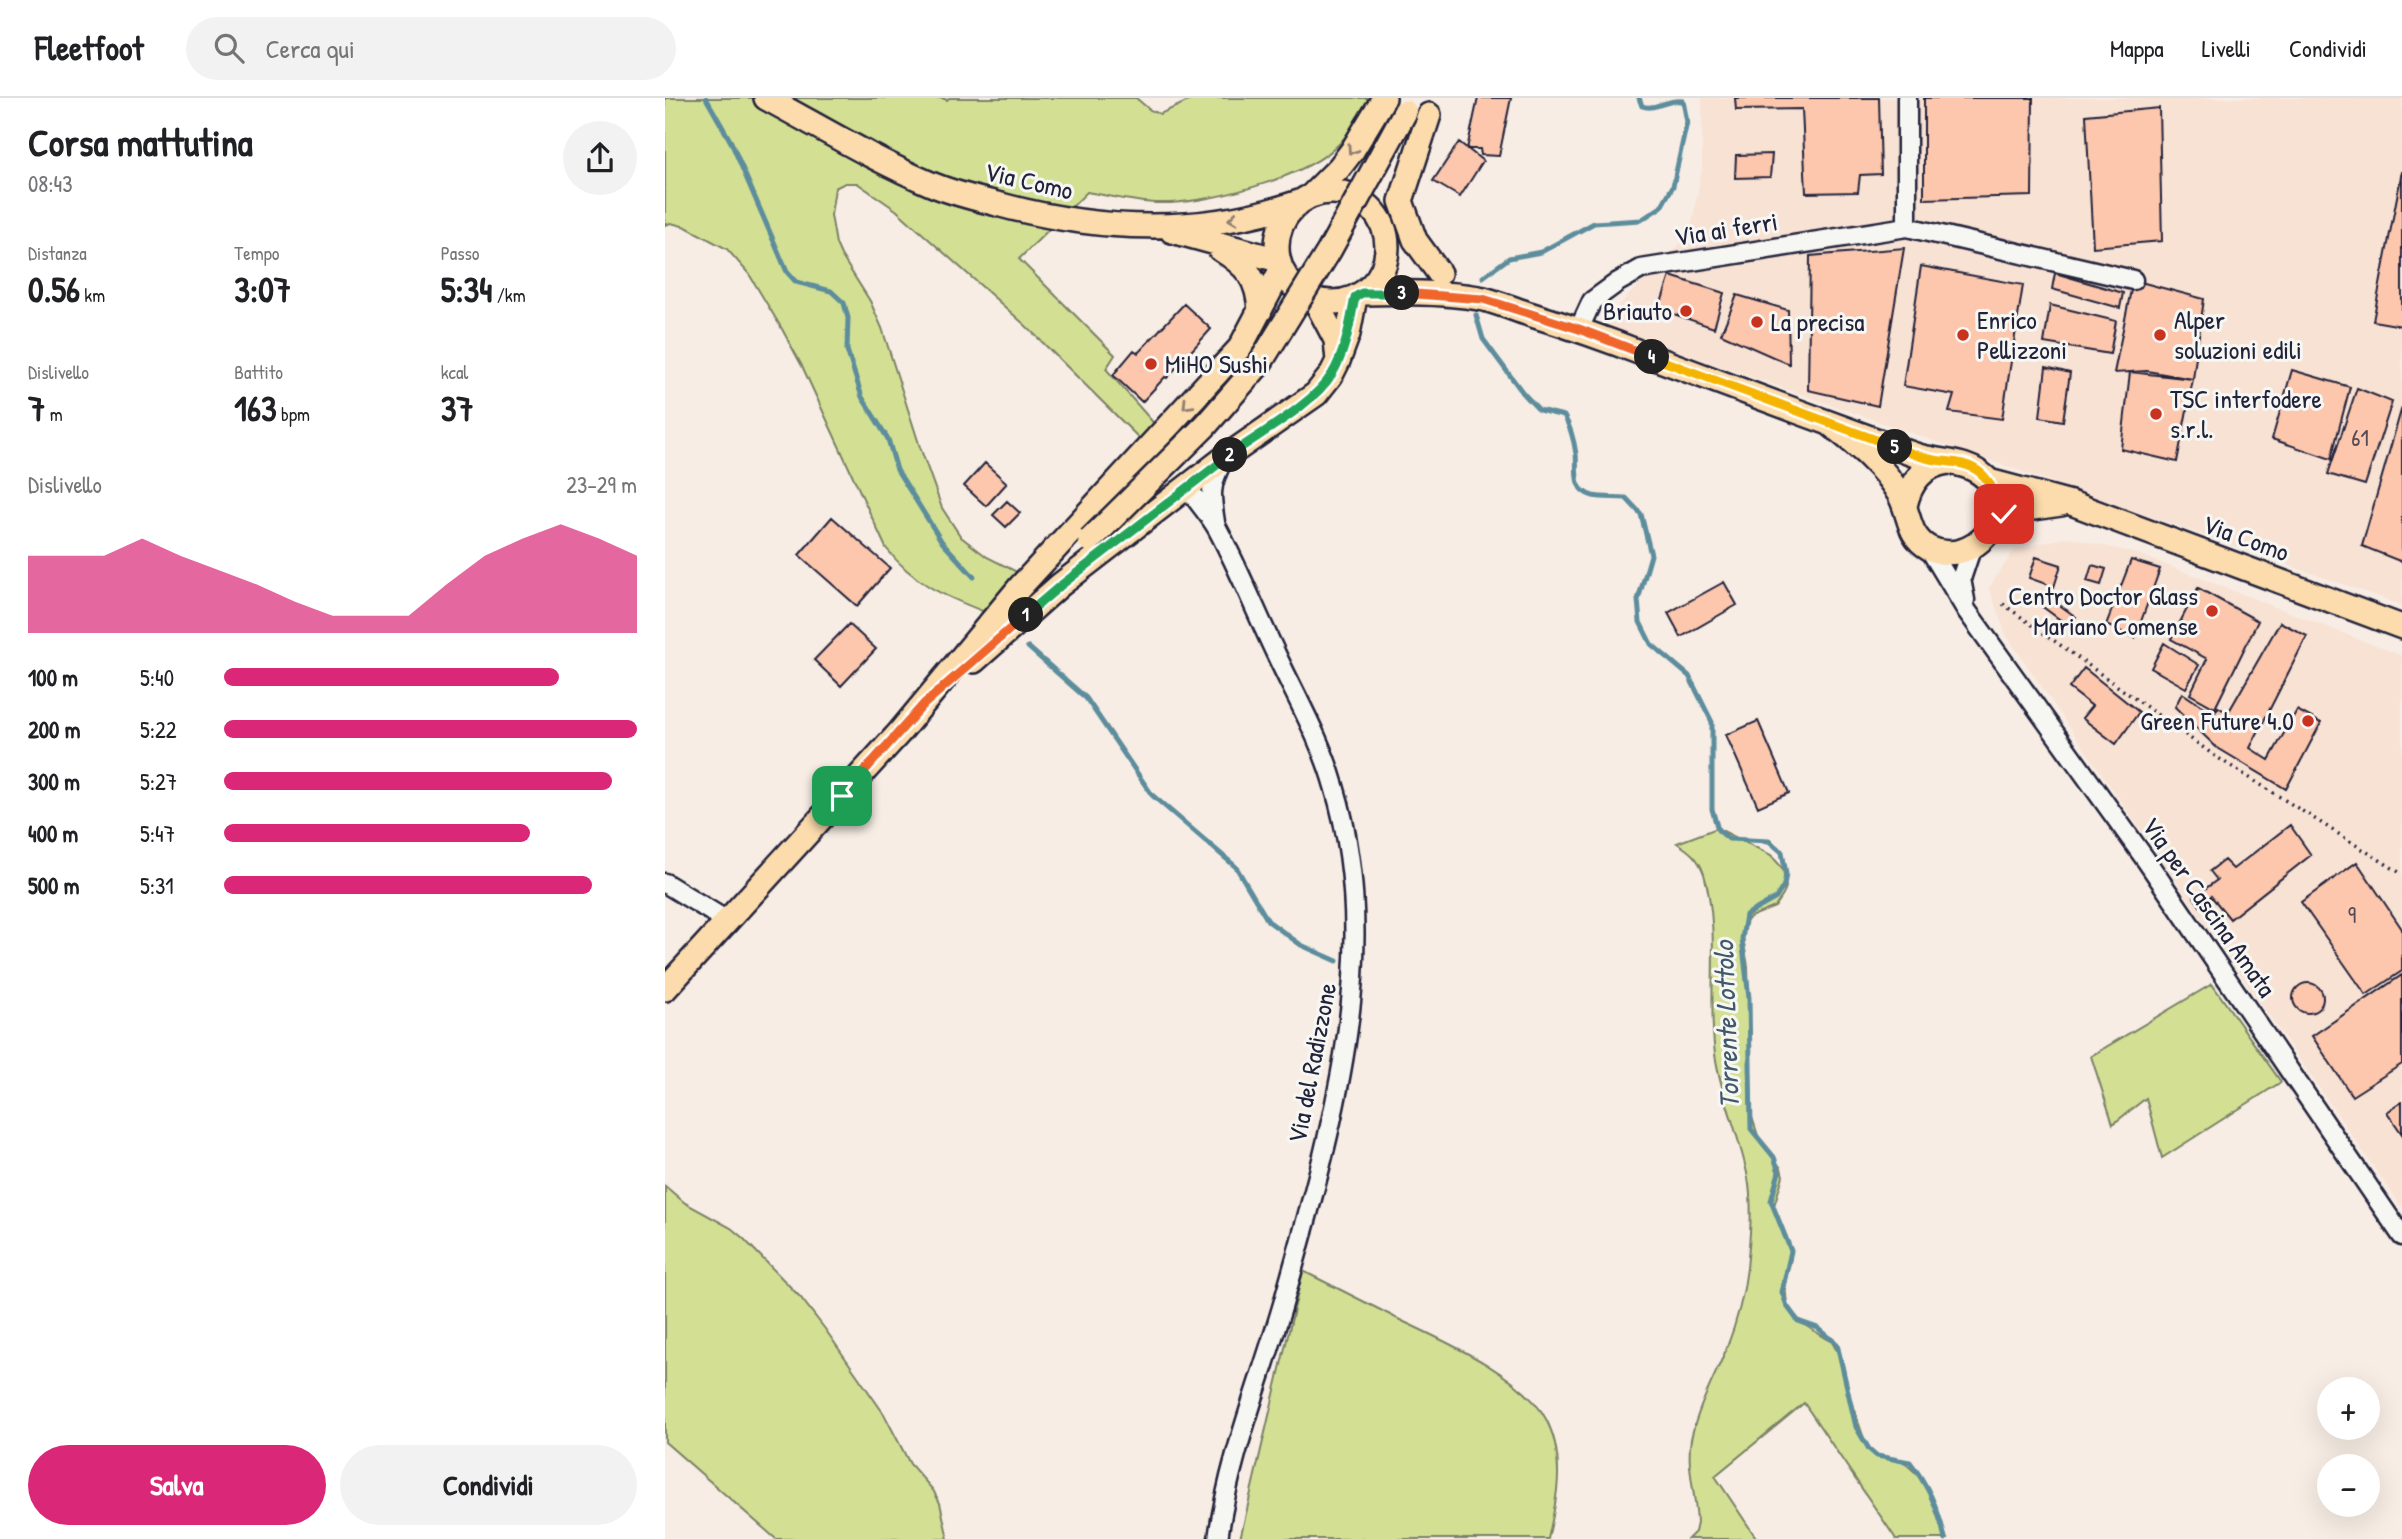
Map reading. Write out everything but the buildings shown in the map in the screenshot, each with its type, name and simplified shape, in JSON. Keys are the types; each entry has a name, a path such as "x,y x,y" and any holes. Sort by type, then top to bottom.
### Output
{"main road":[{"name":"Via Como","path":"766,98 902,171 954,192 1025,212 1096,224 1156,227 1237,219 1266,213 1306,199"},
{"path":"1384,98 1352,151 1286,216 1278,232 1276,246 1280,265 1295,288 1315,300 1333,302 1359,295 1400,292 1483,299 1579,329 1916,455 1972,467 1989,481 1997,506 1995,519 1983,541 1971,549 1956,553 1944,553 1929,548 1912,530 1899,493 1873,461 1829,423"},
{"path":"665,989 924,704 1000,625 1205,426 1260,363 1329,251 1408,105"},
{"path":"924,704 1060,586 1223,460 1316,394 1338,361 1359,295 1378,277 1385,262 1387,241 1382,225 1389,188 1433,106"},
{"path":"1433,106 1401,201 1415,240 1439,273"},
{"path":"1306,199 1333,192 1355,197 1370,206 1382,225 1413,255 1483,299"},
{"path":"1156,227 1280,265"},
{"path":"1202,239 1234,258 1249,273 1259,294 1260,311"},
{"path":"924,704 1020,587 1240,348 1280,265"},
{"path":"1315,300 1336,340 1338,361"},
{"path":"1905,506 1908,491 1919,474 1936,464 1948,462"},
{"name":"Via Como","path":"1989,481 2071,503 2402,626"},
{"name":"Via Como","path":"1995,519 2012,511 2071,503"}],"street":[{"path":"1907,98 1907,227"},
{"name":"Via ai ferri","path":"1579,329 1593,301 1641,269 1907,227 2133,280"},
{"path":"1216,526 1211,496 1212,483 1223,460"},
{"path":"1188,488 1216,526"},
{"name":"Via del Radizzone","path":"1216,526 1334,784 1344,825 1354,907 1355,971 1349,1031 1327,1133 1282,1306 1241,1429 1218,1539"},
{"name":"Via per Cascina Amata","path":"1929,548 1967,611 2145,860 2402,1236"},
{"name":"Via per Cascina Amata","path":"1967,611 1961,579 1971,549"},
{"path":"665,883 727,922"}],"path":[{"path":"2003,604 2215,756 2402,873"}],"shaded area":[{"path":"1702,98 2402,98 2402,605 1600,324 1690,234 1702,169"},
{"path":"2068,537 2138,554 2402,656 2402,1208 2006,635 1989,588 2014,550"}],"green space":[{"path":"665,98 1136,98 1150,110 1160,114 1195,98 1370,98 1340,143 1325,156 1304,167 1254,187 1176,202 1156,203 1087,192 1019,259 1115,355 1106,369 1158,428 1143,442 1025,325 896,210 857,183 845,183 835,188 831,215 836,244 870,301 882,328 942,508 961,537 987,557 1021,574 985,612 931,588 908,571 886,548 803,368 749,274 727,249 686,227 671,223 665,225"},
{"path":"1717,828 1771,855 1783,869 1786,887 1775,907 1750,917 1742,933 1748,966 1752,1117 1760,1142 1781,1168 1783,1176 1774,1206 1791,1248 1785,1283 1787,1306 1803,1324 1832,1342 1842,1360 1850,1398 1868,1450 1880,1457 1905,1463 1917,1474 1935,1504 1947,1539 1896,1539 1804,1403 1715,1476 1757,1539 1688,1539 1695,1532 1697,1523 1690,1460 1691,1439 1739,1309 1747,1268 1751,1223 1748,1178 1715,1054 1712,1009 1713,941 1709,896 1700,864 1677,843"},
{"path":"2212,984 2281,1082 2162,1158 2146,1098 2113,1124 2091,1056"},
{"path":"665,1186 685,1203 731,1228 801,1298 884,1414 910,1464 933,1490 940,1503 948,1539 776,1539 665,1442"},
{"path":"1303,1271 1480,1360 1535,1403 1552,1433 1558,1463 1557,1494 1548,1539 1240,1539"}],"waterway":[{"path":"706,98 731,142 787,272 796,282 831,291 844,303 848,318 847,350 862,397 888,439 897,470 942,542 974,577"},
{"name":"Torrente Lottolo","path":"1483,277 1509,258 1541,252 1594,223 1641,220 1661,207 1673,186 1687,122 1683,101 1647,107 1642,106 1639,98"},
{"name":"Torrente Lottolo","path":"1476,315 1483,339 1523,393 1539,410 1564,416 1573,439 1577,479 1581,489 1593,496 1626,498 1641,514 1651,555 1638,600 1640,622 1651,644 1689,676 1712,722 1712,809 1718,830 1729,839 1769,841 1782,852 1786,874 1784,885 1776,898 1746,915 1742,939 1749,998 1751,1129 1774,1157 1779,1172 1771,1201 1791,1251 1782,1292 1787,1306 1798,1321 1818,1328 1837,1344 1856,1427 1869,1449 1877,1456 1910,1462 1932,1498 1945,1539"},
{"path":"1028,647 1086,698 1152,795 1236,867 1268,921 1301,945 1337,961"}],"place":[{"name":"Briauto","path":"1686,311"},
{"name":"La precisa","path":"1757,322"},
{"name":"Enrico Pellizzoni","path":"1963,335"},
{"name":"Alper soluzioni edili","path":"2160,335"},
{"name":"MiHO Sushi","path":"1151,364"},
{"name":"TSC interfodere s.r.l.","path":"2156,414"},
{"name":"Centro Doctor Glass Mariano Comense","path":"2212,611"},
{"name":"Green Future 4.0","path":"2308,721"}],"route":[{"path":"842,796 924,704 1060,586 1223,460 1316,394 1338,361 1348,334 1355,297 1362,293 1400,292 1483,299 1579,329 1906,452 1972,467 1989,481 1994,491 1997,506 1995,519 2004,514"}]}
